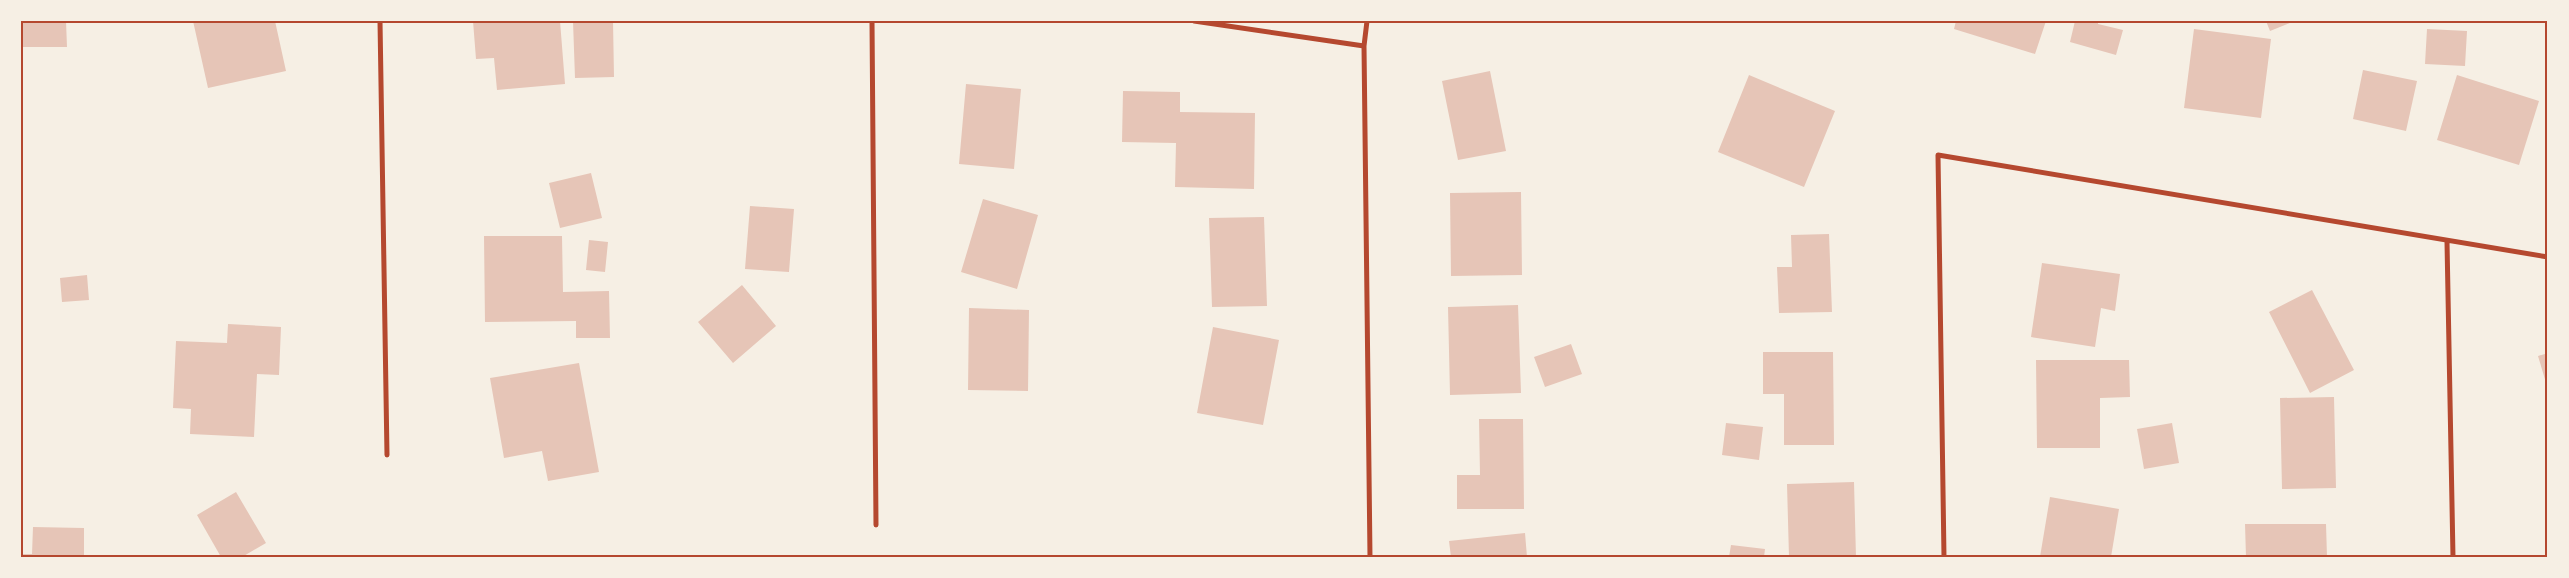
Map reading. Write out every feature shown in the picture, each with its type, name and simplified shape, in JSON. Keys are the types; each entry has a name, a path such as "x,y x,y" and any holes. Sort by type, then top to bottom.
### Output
{"street":[{"path":"380,21 387,455"},
{"path":"872,21 876,525"},
{"path":"1194,21 1364,46"},
{"path":"1367,21 1364,46 1370,557"},
{"path":"1944,557 1938,155 2447,242 2548,257"},
{"path":"2447,242 2453,557"}],"building":[{"path":"21,21 66,21 67,47 21,47"},
{"path":"193,21 275,21 286,71 208,88"},
{"path":"473,21 560,21 565,84 497,90 494,58 476,59"},
{"path":"573,21 613,21 614,77 575,78"},
{"path":"1956,21 2046,21 2035,54 1954,29"},
{"path":"2075,21 2098,21 2098,24 2123,30 2116,55 2070,42"},
{"path":"2266,21 2295,21 2270,31"},
{"path":"2194,29 2271,39 2261,118 2184,108"},
{"path":"2427,29 2467,31 2465,66 2425,64"},
{"path":"2363,70 2417,81 2406,131 2353,119"},
{"path":"1490,71 1506,151 1458,160 1442,81"},
{"path":"1749,75 1835,111 1804,187 1718,152"},
{"path":"2457,75 2539,101 2519,165 2437,140"},
{"path":"966,84 1021,89 1014,169 959,164"},
{"path":"1123,91 1180,92 1180,112 1255,113 1254,189 1175,187 1176,143 1122,142"},
{"path":"591,173 602,218 560,228 549,183"},
{"path":"1521,192 1522,275 1451,276 1450,193"},
{"path":"983,199 1038,215 1017,289 961,272"},
{"path":"750,206 794,209 789,272 745,269"},
{"path":"1264,217 1267,306 1212,307 1209,218"},
{"path":"1829,234 1832,312 1779,313 1777,267 1792,267 1791,235"},
{"path":"484,236 562,236 563,292 609,291 610,338 576,338 576,321 485,322"},
{"path":"589,240 608,242 605,272 586,270"},
{"path":"2042,263 2120,274 2115,311 2101,308 2095,347 2031,337"},
{"path":"87,275 89,300 62,302 60,278"},
{"path":"742,285 776,326 733,363 698,322"},
{"path":"2312,290 2354,370 2310,393 2269,312"},
{"path":"1518,305 1521,393 1450,395 1448,307"},
{"path":"969,308 1029,310 1028,391 968,390"},
{"path":"228,324 281,327 279,375 257,374 254,437 190,434 191,409 173,408 176,341 227,343"},
{"path":"1213,327 1279,340 1263,425 1197,413"},
{"path":"1571,344 1582,374 1545,387 1534,357"},
{"path":"1763,352 1833,352 1834,445 1784,445 1784,394 1763,394"},
{"path":"2548,353 2548,386 2547,386 2538,356"},
{"path":"2036,360 2129,360 2130,397 2100,398 2100,448 2037,448"},
{"path":"579,363 599,472 548,481 542,451 504,458 490,378"},
{"path":"2334,397 2336,488 2282,489 2280,398"},
{"path":"1479,419 1523,419 1524,509 1457,509 1457,475 1480,475"},
{"path":"1726,423 1763,427 1759,460 1722,455"},
{"path":"2172,423 2179,463 2144,469 2137,429"},
{"path":"1854,482 1856,557 1789,557 1787,484"},
{"path":"236,492 266,543 242,557 221,557 197,515"},
{"path":"2050,497 2119,509 2111,557 2040,557"},
{"path":"2245,524 2326,524 2327,557 2246,557"},
{"path":"33,527 84,528 84,557 21,557 21,554 32,554"},
{"path":"1525,533 1527,557 1451,557 1449,541"},
{"path":"1731,545 1765,549 1764,557 1729,557"}]}
